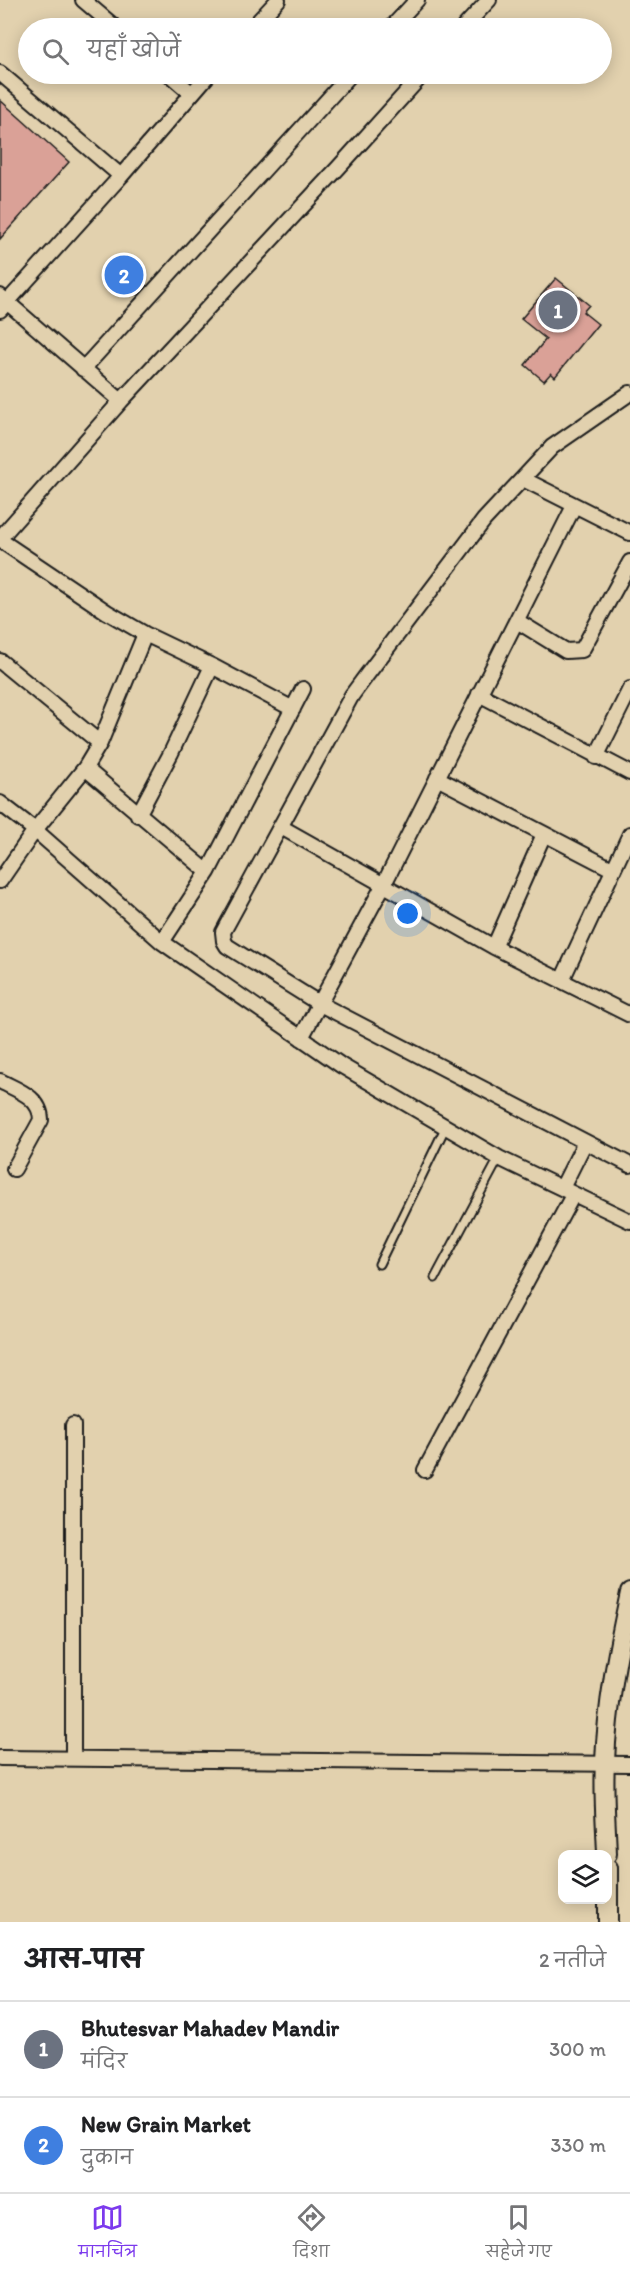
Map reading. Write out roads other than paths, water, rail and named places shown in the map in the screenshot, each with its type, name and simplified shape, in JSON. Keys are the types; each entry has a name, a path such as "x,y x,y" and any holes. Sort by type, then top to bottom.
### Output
{"main road":[{"path":"607,1850 605,1764 608,1725 626,1630 630,1593"},
{"path":"608,1904 608,1922"}],"street":[{"path":"83,0 104,18"},
{"path":"261,18 278,0"},
{"path":"400,18 417,0"},
{"path":"472,18 489,0"},
{"path":"0,73 121,176"},
{"path":"181,84 191,93"},
{"path":"120,401 2,303 121,176 200,84"},
{"path":"83,369 342,84"},
{"path":"293,709 145,634 107,612 0,539 120,401 414,84"},
{"path":"628,397 565,436 484,520 352,695 227,923 224,941 227,946 320,1004 630,1165"},
{"path":"523,479 630,533"},
{"path":"301,1038 384,884 574,506"},
{"path":"517,621 566,651 582,650 630,562"},
{"path":"0,881 35,830 85,768 99,743 145,634"},
{"path":"0,661 99,743"},
{"path":"138,815 171,753 212,666"},
{"path":"596,757 630,688"},
{"path":"162,942 208,872 303,689"},
{"path":"479,694 630,773"},
{"path":"85,768 208,872"},
{"path":"437,778 612,870"},
{"path":"0,803 35,830 162,942 342,1066 499,1158 630,1221"},
{"path":"281,827 494,947 630,1015"},
{"path":"494,947 544,834"},
{"path":"562,980 630,834"},
{"path":"0,1081 28,1096 41,1111 41,1120 15,1169"},
{"path":"425,1470 568,1192 585,1142"},
{"path":"73,1425 73,1757"},
{"path":"0,1758 630,1764"}],"lane":[{"path":"379,1263 446,1126"},
{"path":"435,1278 499,1158"}],"place":[{"name":"New Grain Market","path":"124,275"},
{"name":"Bhutesvar Mahadev Mandir","path":"558,310"}]}
